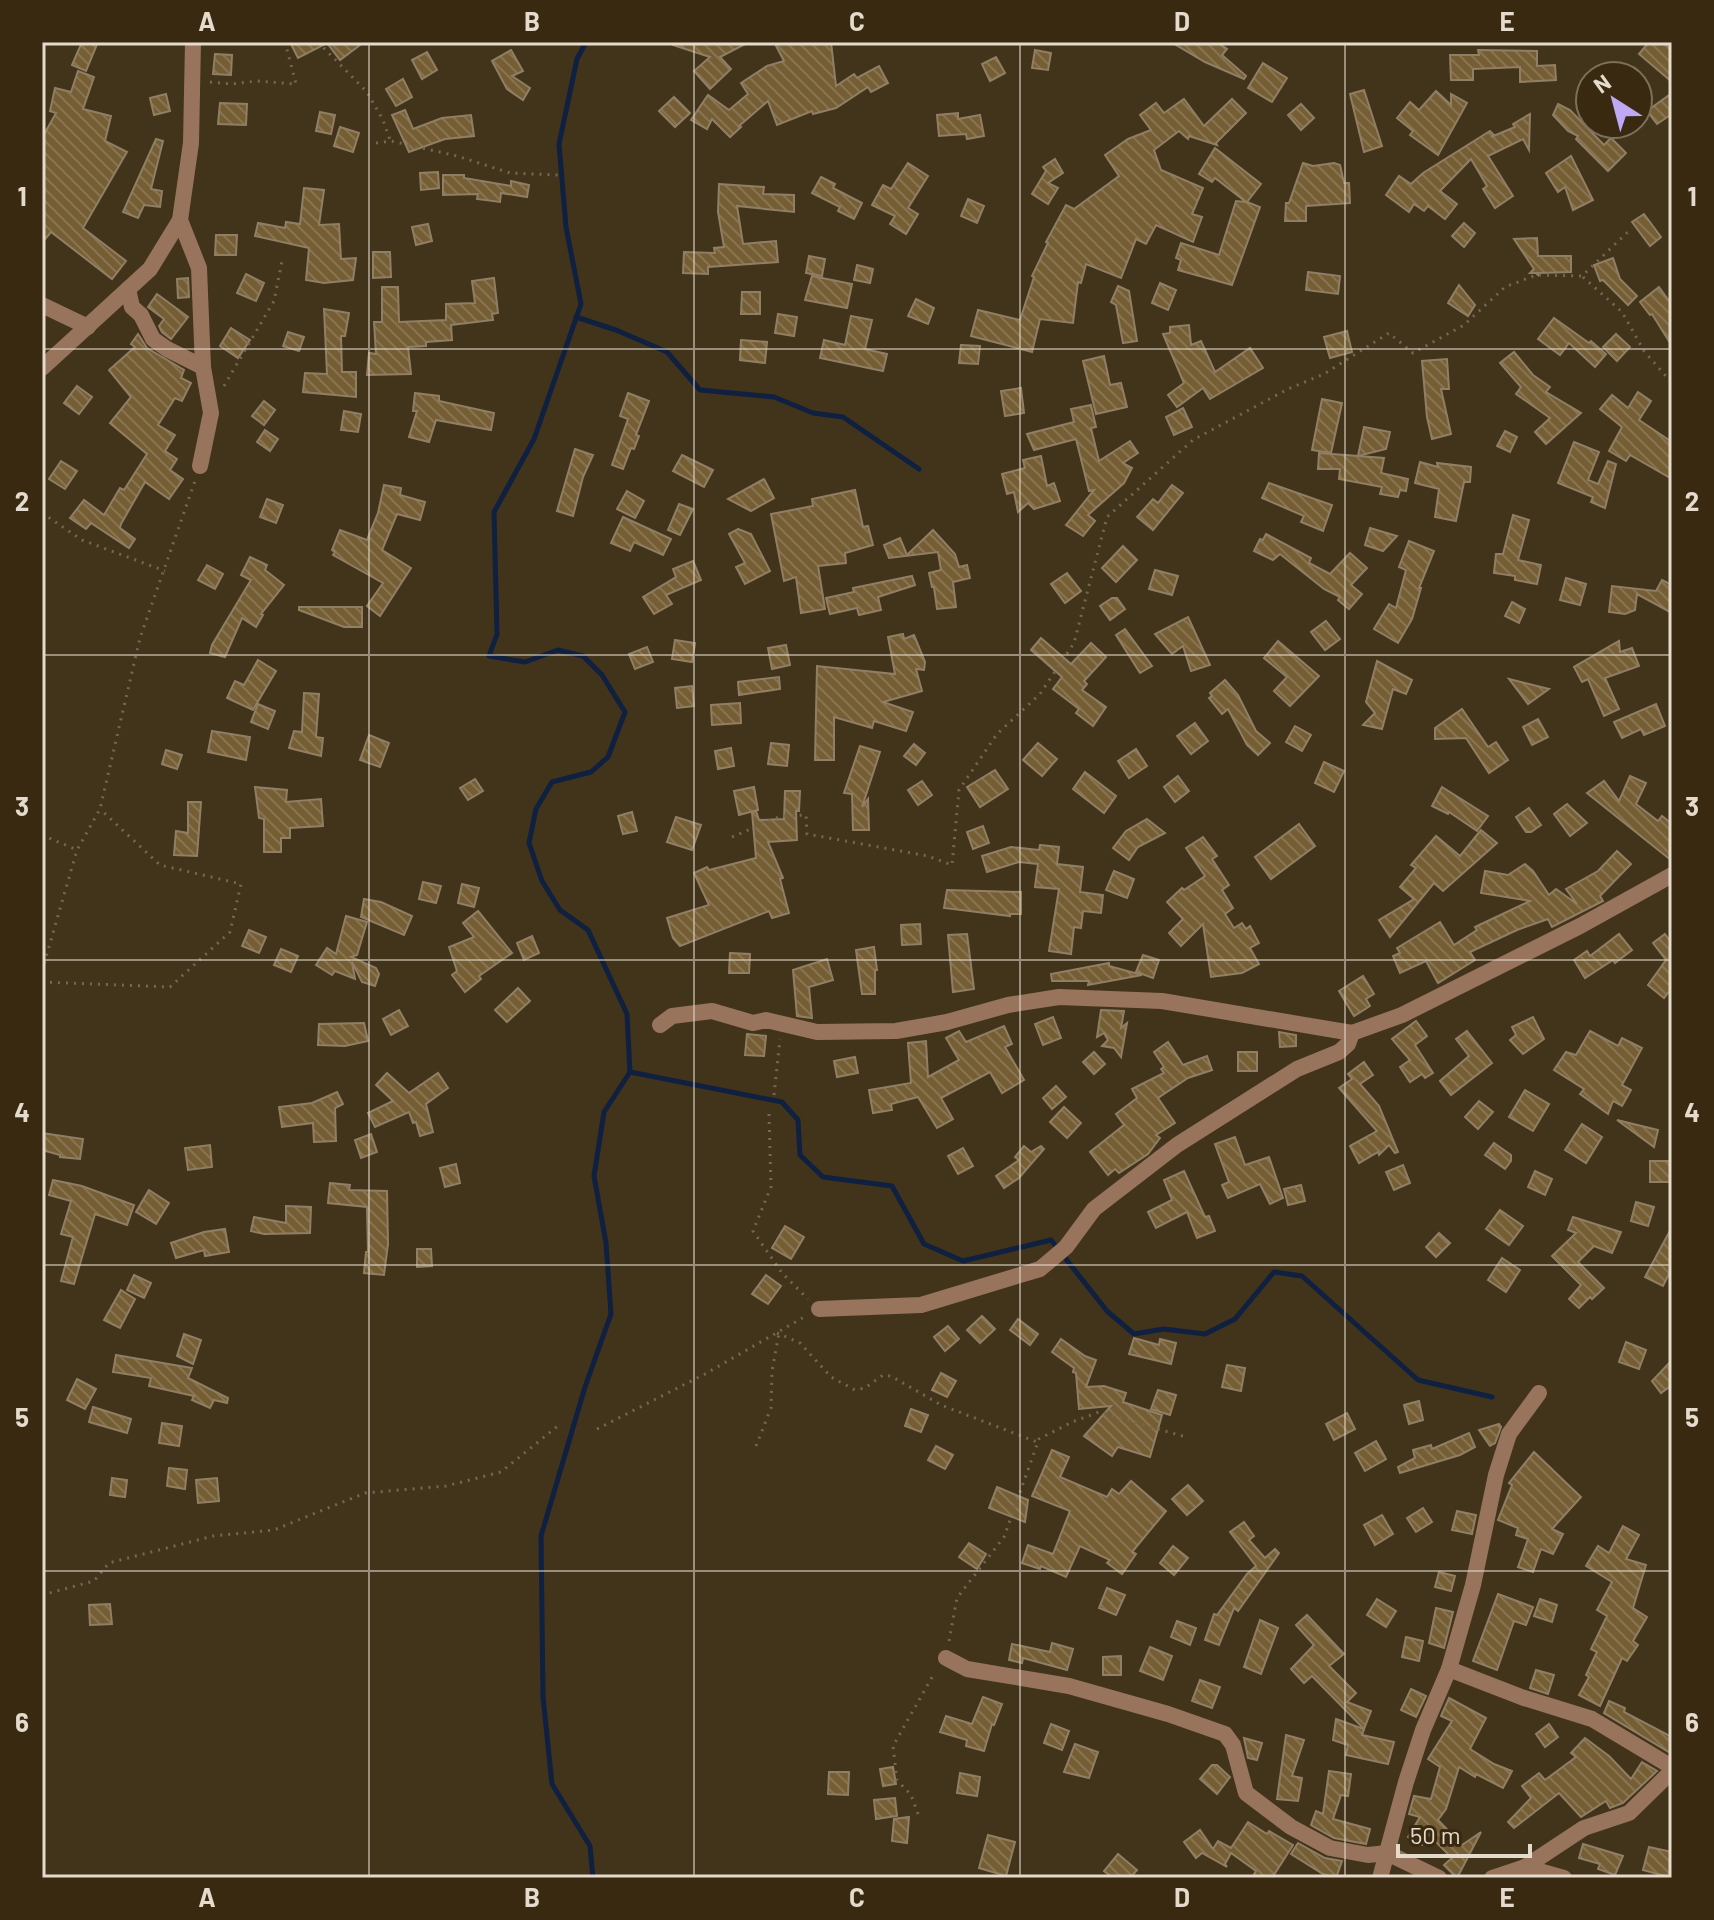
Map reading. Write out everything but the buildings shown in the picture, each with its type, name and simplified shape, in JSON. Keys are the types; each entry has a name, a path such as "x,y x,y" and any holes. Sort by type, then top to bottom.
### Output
{"street":[{"path":"42,368 150,269 180,220 191,143 193,42"},
{"path":"180,220 199,268 203,367 211,413 200,466"},
{"path":"128,289 132,307 141,315 153,339 203,367"},
{"path":"42,305 88,327"},
{"path":"660,1025 672,1016 712,1011 753,1023 766,1020 817,1032 896,1031 947,1022 1008,1005 1059,997 1162,1001 1352,1033 1402,1015 1672,875"},
{"path":"819,1309 921,1305 1040,1269 1066,1247 1094,1209 1177,1145 1297,1069 1339,1052 1348,1044 1352,1033"},
{"path":"1380,1878 1419,1743 1449,1669 1473,1585 1496,1475 1509,1434 1539,1393"},
{"path":"946,1658 967,1669 1069,1686 1225,1734 1233,1745 1242,1786 1253,1800 1291,1827 1330,1848 1368,1855 1387,1853 1439,1878"},
{"path":"1449,1669 1524,1698 1592,1719 1672,1769 1629,1813 1584,1828 1525,1867 1492,1878"},
{"path":"1525,1867 1564,1878"}],"path":[{"path":"190,80 232,84 257,81 296,84 285,42"},
{"path":"318,42 367,92 391,141"},
{"path":"376,143 391,141 457,156 510,173 558,175"},
{"path":"1582,276 1632,228"},
{"path":"210,406 231,377 274,301 282,261"},
{"path":"732,837 781,816 806,815 807,834 928,856 952,865 959,790 997,734 1040,694 1074,643 1107,517 1193,440 1288,389 1324,374 1389,333 1413,353 1464,325 1505,287 1536,275 1582,276 1622,312 1644,351 1672,383"},
{"path":"42,971 77,850 100,809 140,638 200,466"},
{"path":"42,513 82,540 165,571"},
{"path":"42,982 170,987 230,932 241,884 160,865 100,809"},
{"path":"42,835 77,850"},
{"path":"774,1095 780,1023"},
{"path":"597,1429 705,1374 819,1309 782,1273 753,1231 771,1187 769,1114"},
{"path":"776,1333 800,1343 831,1377 845,1386 855,1390 865,1388 883,1375 891,1376 941,1405 1037,1442"},
{"path":"756,1446 771,1408 776,1333"},
{"path":"918,1814 909,1793 897,1780 893,1746 946,1658 957,1598 1004,1537 1037,1442 1072,1422 1099,1412 1186,1437"},
{"path":"42,1595 94,1581 109,1563 213,1536 274,1530 365,1493 446,1486 501,1472 559,1425"}],"waterway":[{"path":"586,42 577,59 559,144 566,227 581,304 534,439 494,512 497,634 489,656 525,662 558,650 583,656 602,675 625,712 608,757 591,772 552,782 536,809 529,843 542,881 560,910 588,930 627,1014 630,1072 604,1112 594,1176 606,1243 611,1314 585,1387 541,1536 543,1697 552,1784 590,1846 593,1878"},
{"path":"576,317 667,352 700,390 774,397 813,413 843,417 919,469"},
{"path":"630,1072 782,1102 798,1120 800,1155 823,1177 892,1186 924,1244 963,1261 1051,1240 1107,1311 1134,1334 1164,1329 1205,1334 1235,1319 1274,1272 1302,1276 1418,1380 1492,1397"}]}
